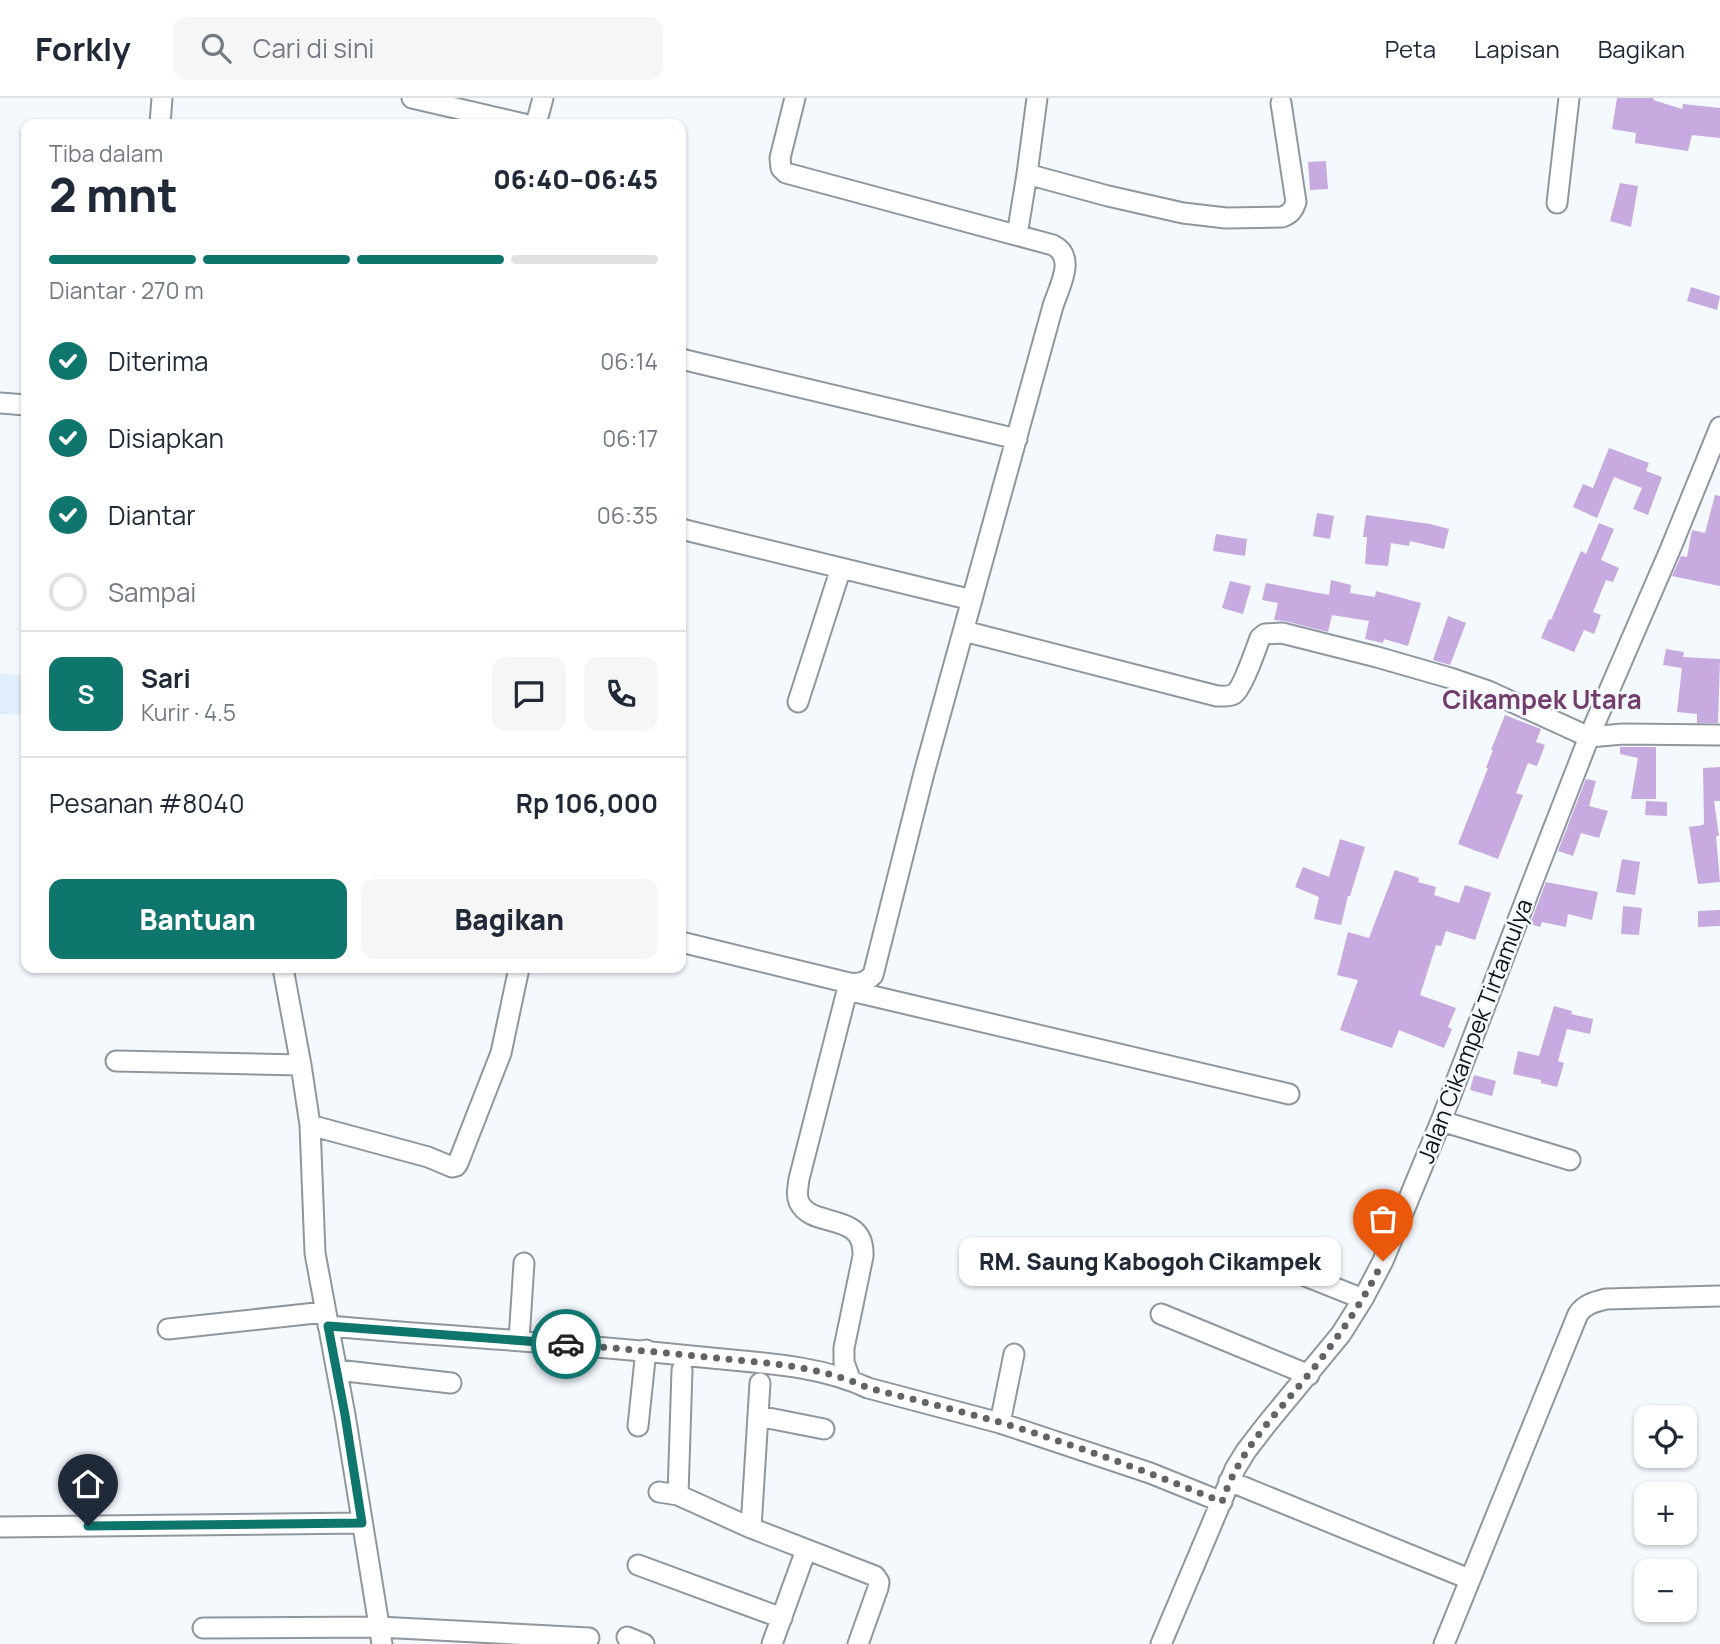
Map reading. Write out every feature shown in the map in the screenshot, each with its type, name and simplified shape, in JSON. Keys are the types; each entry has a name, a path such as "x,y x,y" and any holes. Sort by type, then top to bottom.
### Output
{"street":[{"path":"160,119 162,98"},
{"path":"412,98 502,119"},
{"path":"537,119 543,98"},
{"path":"796,98 780,158 781,168 786,173 1060,249 1064,253 1066,266 924,773 873,975 866,981 848,986"},
{"path":"1017,235 1037,98"},
{"path":"1557,203 1569,98"},
{"path":"1027,174 1183,213 1226,218 1282,217 1290,214 1296,202 1281,103"},
{"path":"686,360 1017,439"},
{"path":"0,403 21,405"},
{"name":"Jalan Cikampek Tirtamulya","path":"1161,1644 1229,1481 1246,1451 1341,1334 1383,1261 1441,1121 1589,737 1720,427"},
{"path":"686,530 972,600"},
{"path":"798,702 841,568"},
{"path":"964,631 1217,696 1234,694 1240,686 1260,638 1265,634 1282,633 1475,686 1589,737 1623,734 1720,735"},
{"path":"686,943 848,986 1289,1094"},
{"path":"284,973 310,1125 315,1253 337,1370 380,1636"},
{"path":"310,1125 456,1166 501,1053 518,973"},
{"path":"848,986 797,1193 799,1202 808,1212 851,1229 861,1239 863,1256 844,1349 844,1362 850,1379"},
{"path":"117,1061 301,1065"},
{"path":"1441,1121 1570,1160"},
{"path":"1240,1250 1363,1299"},
{"path":"519,1340 524,1263"},
{"path":"1444,1644 1583,1307 1606,1299 1720,1296"},
{"path":"1161,1314 1308,1375"},
{"path":"168,1329 244,1322 327,1319 788,1365 850,1379 868,1388 1000,1423 1150,1473 1222,1502"},
{"path":"638,1426 646,1350"},
{"path":"1000,1423 1014,1354"},
{"path":"337,1370 451,1383"},
{"path":"682,1370 669,1494 875,1576 879,1582 858,1644"},
{"path":"751,1528 760,1382"},
{"path":"758,1416 824,1429"},
{"path":"1229,1481 1469,1580"},
{"path":"0,1527 362,1523"},
{"path":"772,1644 806,1550"},
{"path":"638,1565 782,1618"},
{"path":"203,1628 380,1636 589,1638"}],"shaded area":[{"path":"0,673 21,675 21,715 0,714"}],"building":[{"path":"1617,98 1654,98 1653,100 1682,109 1683,104 1720,108 1720,138 1692,135 1688,151 1635,143 1636,133 1612,129"},
{"path":"1326,161 1328,189 1310,190 1308,162"},
{"path":"1620,183 1638,186 1631,227 1610,221"},
{"path":"1691,287 1720,296 1717,310 1687,301"},
{"path":"1609,448 1649,463 1646,471 1662,477 1648,515 1633,509 1642,488 1614,477 1597,518 1573,507 1583,484 1593,488"},
{"path":"1715,495 1720,496 1720,586 1672,576 1681,556 1687,557 1692,530 1705,533"},
{"path":"1317,513 1334,516 1330,539 1313,536"},
{"path":"1366,515 1449,529 1444,549 1410,541 1409,546 1391,543 1388,566 1365,564 1367,537 1363,537"},
{"path":"1599,523 1614,529 1601,560 1619,568 1613,582 1606,580 1593,612 1601,615 1594,634 1584,630 1574,652 1541,638 1581,551 1586,554"},
{"path":"1216,534 1247,539 1245,556 1213,551"},
{"path":"1331,580 1351,585 1350,593 1375,597 1376,591 1421,603 1408,646 1384,639 1383,643 1365,639 1369,621 1332,615 1328,632 1274,620 1278,603 1262,600 1266,583 1329,595"},
{"path":"1230,581 1251,586 1243,614 1222,608"},
{"path":"1448,616 1466,623 1450,665 1433,660"},
{"path":"1666,649 1684,652 1683,657 1720,659 1718,723 1697,723 1697,714 1677,712 1682,668 1663,665"},
{"path":"1505,715 1541,729 1536,742 1545,745 1537,766 1528,763 1516,793 1523,795 1498,859 1458,844 1488,768 1491,750"},
{"path":"1620,747 1656,747 1656,799 1631,799 1638,758 1620,754"},
{"path":"1720,767 1720,801 1714,801 1719,836 1716,836 1720,882 1698,884 1689,827 1703,825 1704,822 1703,768"},
{"path":"1586,779 1596,781 1589,806 1608,811 1599,838 1581,833 1573,856 1558,851"},
{"path":"1646,801 1667,802 1667,816 1645,815"},
{"path":"1340,839 1365,847 1341,925 1314,919 1319,897 1295,887 1303,867 1329,877"},
{"path":"1622,859 1640,862 1635,895 1616,892"},
{"path":"1395,870 1419,878 1418,882 1436,887 1434,895 1459,903 1465,885 1491,893 1475,940 1446,931 1441,946 1436,945 1420,995 1456,1008 1448,1027 1452,1029 1444,1048 1399,1030 1392,1048 1340,1030 1358,980 1337,975 1348,932 1369,938"},
{"path":"1546,882 1598,892 1592,920 1568,914 1566,927 1542,922 1540,927 1530,924"},
{"path":"1623,906 1642,908 1639,935 1621,934"},
{"path":"1720,910 1720,926 1698,927 1698,911"},
{"path":"1554,1006 1572,1011 1571,1014 1593,1019 1590,1034 1567,1029 1558,1061 1564,1063 1557,1087 1541,1083 1541,1080 1513,1074 1518,1051 1539,1056"},
{"path":"1474,1075 1496,1081 1492,1096 1470,1090"}],"way so far":[{"path":"566,1344 788,1365 850,1379 868,1388 1046,1438 1150,1473 1222,1502 1229,1481 1246,1451 1341,1334 1383,1261"}],"place":[{"name":"RM. Saung Kabogoh Cikampek","path":"1383,1261"}],"district":[{"name":"Cikampek Utara","path":"1542,700"}],"route":[{"path":"88,1526 362,1523 328,1326 566,1344"}]}
